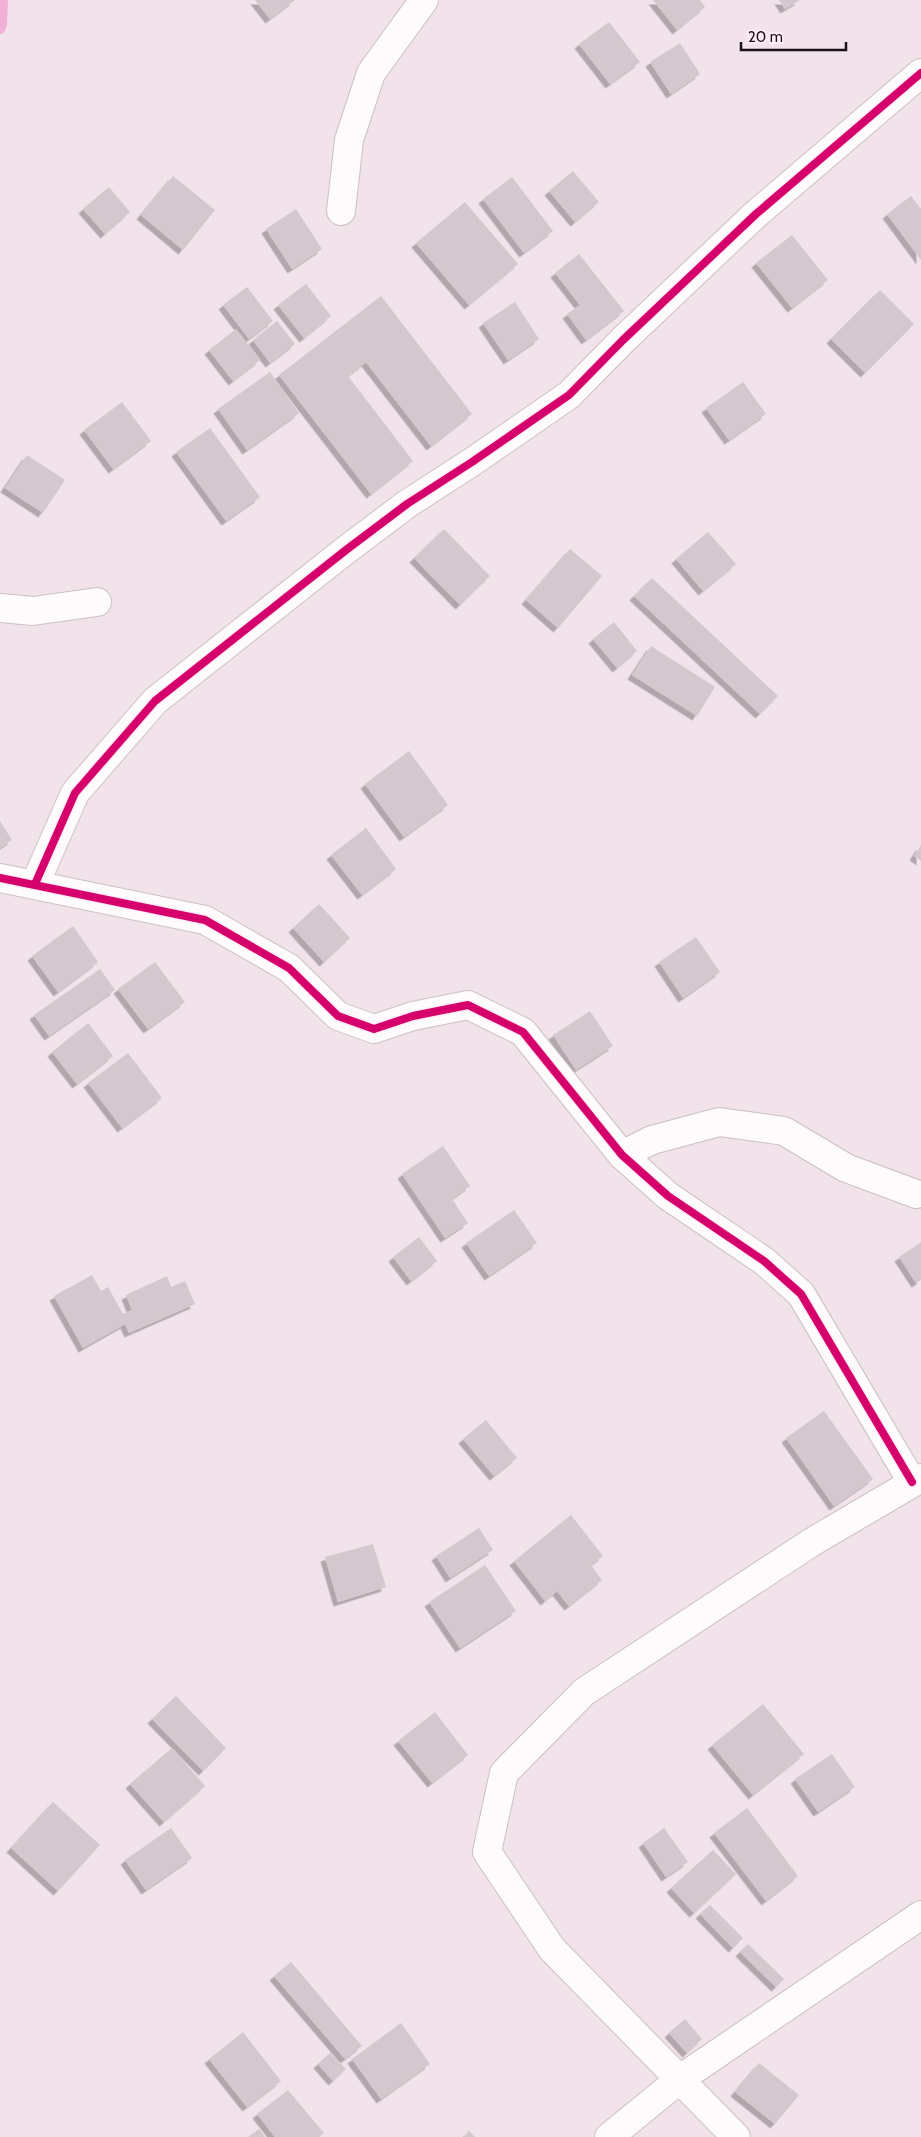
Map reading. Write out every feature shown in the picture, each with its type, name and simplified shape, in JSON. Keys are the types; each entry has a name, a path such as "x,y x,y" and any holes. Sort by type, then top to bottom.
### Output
{"street":[{"path":"341,211 350,140 371,73 424,0"},
{"path":"35,884 74,793 155,701 407,504 569,395 623,340 756,214 921,73"},
{"path":"0,608 34,611 97,602"},
{"path":"0,878 205,920 290,968 338,1016 374,1029 414,1016 468,1005 523,1032 622,1156 668,1196 764,1261 801,1294 917,1480 812,1542 584,1692 504,1773 487,1852 552,1949 736,2137"},
{"path":"622,1156 652,1140 720,1122 784,1131 846,1168 916,1194"},
{"path":"609,2137 680,2079 921,1915"}],"building":[{"path":"255,0 295,0 270,19"},
{"path":"653,0 700,0 705,7 677,30"},
{"path":"779,0 800,0 785,9"},
{"path":"609,22 640,62 610,84 579,44"},
{"path":"680,43 700,74 671,94 650,62"},
{"path":"573,171 599,202 575,222 549,191"},
{"path":"173,176 215,210 183,250 141,215"},
{"path":"512,177 553,231 524,253 483,199"},
{"path":"109,187 130,212 105,234 83,209"},
{"path":"911,196 921,209 921,260 887,214"},
{"path":"465,202 518,264 469,305 416,243"},
{"path":"296,209 322,249 292,269 266,229"},
{"path":"792,235 828,280 792,308 756,263"},
{"path":"579,254 624,311 586,340 567,314 580,305 555,273"},
{"path":"306,284 331,316 304,338 278,305"},
{"path":"247,287 273,321 249,339 223,305"},
{"path":"880,290 914,324 865,373 831,339"},
{"path":"381,296 472,414 431,446 366,362 348,376 413,461 371,494 279,375"},
{"path":"515,302 539,339 508,360 483,323"},
{"path":"277,321 295,344 270,363 253,340"},
{"path":"236,329 260,360 233,381 209,350"},
{"path":"270,372 299,413 247,450 218,409"},
{"path":"743,382 766,414 729,440 706,408"},
{"path":"122,402 151,441 113,469 84,430"},
{"path":"210,428 260,497 226,521 176,452"},
{"path":"27,455 65,480 43,513 5,488"},
{"path":"444,529 490,576 460,605 414,558"},
{"path":"708,532 736,564 703,591 676,559"},
{"path":"570,549 602,576 558,628 526,600"},
{"path":"652,578 778,696 760,714 634,596"},
{"path":"614,622 637,651 617,668 593,639"},
{"path":"651,646 715,687 697,716 632,675"},
{"path":"409,751 448,805 404,837 365,784"},
{"path":"0,821 12,840 0,848"},
{"path":"366,828 396,869 362,895 331,855"},
{"path":"921,845 921,861 914,856"},
{"path":"319,904 350,938 324,962 293,928"},
{"path":"73,926 98,962 58,992 32,956"},
{"path":"696,937 720,972 683,998 659,962"},
{"path":"155,962 185,1002 148,1029 118,989"},
{"path":"100,969 115,990 49,1036 34,1015"},
{"path":"590,1011 613,1046 576,1070 553,1035"},
{"path":"88,1023 113,1056 77,1084 52,1052"},
{"path":"128,1053 162,1098 122,1128 88,1083"},
{"path":"443,1146 470,1186 452,1199 468,1223 445,1238 402,1174"},
{"path":"514,1210 537,1243 489,1276 466,1243"},
{"path":"419,1237 437,1261 411,1281 393,1257"},
{"path":"921,1242 921,1280 916,1283 899,1257"},
{"path":"92,1275 101,1291 108,1287 123,1314 132,1310 126,1295 167,1276 171,1287 185,1281 195,1304 129,1333 125,1324 83,1348 54,1296"},
{"path":"824,1411 873,1479 834,1506 786,1438"},
{"path":"486,1420 517,1458 494,1476 463,1439"},
{"path":"571,1515 603,1556 591,1565 602,1580 569,1606 557,1591 545,1601 514,1561"},
{"path":"479,1528 493,1550 450,1578 436,1556"},
{"path":"373,1544 386,1587 338,1602 325,1557"},
{"path":"485,1565 516,1611 460,1648 429,1602"},
{"path":"176,1696 226,1748 203,1771 152,1719"},
{"path":"763,1704 804,1754 753,1795 712,1745"},
{"path":"435,1712 468,1755 432,1783 398,1741"},
{"path":"172,1748 205,1786 164,1822 130,1784"},
{"path":"832,1754 855,1787 818,1812 795,1779"},
{"path":"53,1802 100,1845 58,1891 11,1848"},
{"path":"747,1808 798,1876 766,1901 714,1833"},
{"path":"171,1828 192,1858 146,1890 125,1860"},
{"path":"664,1828 688,1862 666,1877 643,1843"},
{"path":"713,1850 736,1874 694,1913 671,1888"},
{"path":"710,1905 743,1938 733,1948 700,1914"},
{"path":"748,1944 784,1979 776,1987 740,1952"},
{"path":"291,1962 362,2046 345,2059 274,1976"},
{"path":"685,2019 702,2039 687,2053 669,2033"},
{"path":"401,2023 430,2064 381,2099 352,2059"},
{"path":"243,2032 281,2081 247,2107 209,2059"},
{"path":"330,2053 346,2069 333,2081 318,2064"},
{"path":"759,2063 799,2095 775,2124 735,2092"},
{"path":"288,2090 324,2133 319,2137 275,2137 257,2114"},
{"path":"259,2129 265,2137 248,2137"},
{"path":"469,2131 475,2137 464,2137"}],"waterway":[{"path":"0,29 2,25 3,0"}],"cycle path":[{"path":"35,884 75,793 155,701 407,504 569,395 623,340 756,214 921,73"},
{"path":"0,878 205,920 289,968 338,1016 374,1029 413,1016 468,1005 523,1032 622,1155 668,1196 764,1261 801,1294 912,1482"}]}
